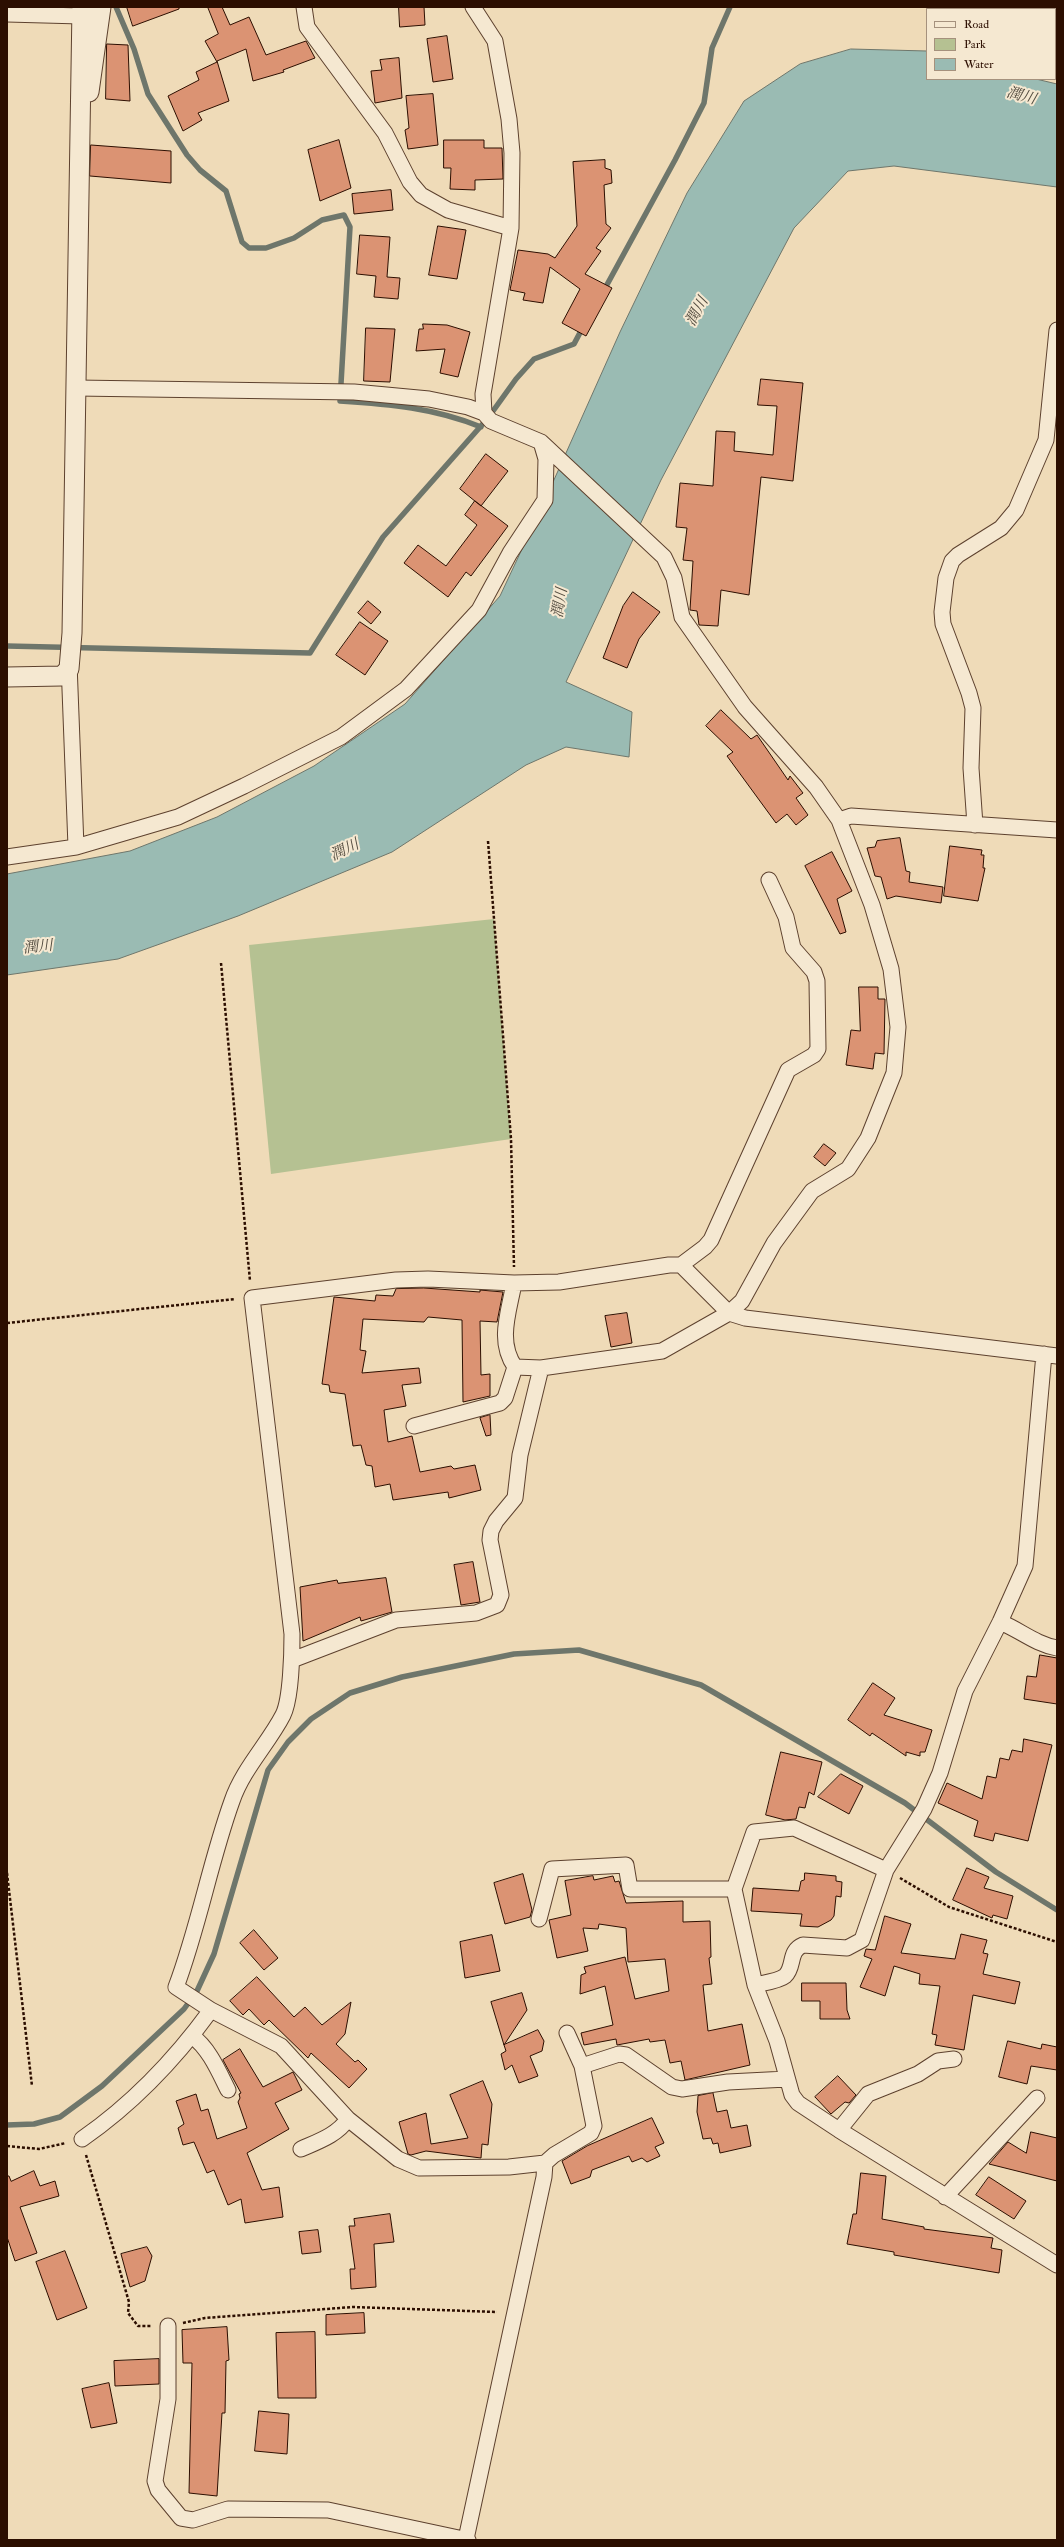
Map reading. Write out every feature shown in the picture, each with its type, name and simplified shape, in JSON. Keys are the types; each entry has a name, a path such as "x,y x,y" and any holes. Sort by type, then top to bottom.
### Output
{"street":[{"path":"79,161 101,7"},
{"path":"304,7 306,27 385,133 410,182 421,195 448,210 511,228"},
{"path":"473,7 495,41 509,119 512,152 511,228 483,394 484,413"},
{"path":"7,14 85,10 79,161 76,388 73,460 72,632 69,663 67,673 62,676 7,677"},
{"path":"975,825 971,768 972,708 970,693 943,624 942,612 946,578 952,562 958,555 1001,528 1016,510 1046,440 1057,330"},
{"path":"76,388 354,392 429,399 484,413 491,421 541,442 641,534 664,558 674,578 682,617 745,707 816,787 839,820 872,905 891,969 898,1027 894,1073 868,1138 848,1169 812,1191 774,1243 742,1301 729,1313 662,1351 541,1368 516,1367 511,1361 504,1328 514,1284"},
{"path":"7,857 76,847 178,817 238,789 341,737 406,689 479,610 510,553 545,500 546,459 541,442"},
{"path":"69,663 76,847"},
{"path":"839,820 851,816 1057,830"},
{"path":"567,2033 582,2066 594,2126 591,2132 554,2155 545,2163 509,2167 419,2168 398,2159 348,2119 281,2046 207,2007 176,1987 187,1957 216,1850 233,1799 241,1780 284,1714 292,1660 292,1634 252,1298 396,1280 428,1279 514,1284 591,1279 669,1265 681,1265 705,1247 711,1240 788,1070 814,1055 818,1050 818,981 814,972 793,948 786,917 769,880"},
{"path":"681,1265 729,1313 745,1318 1050,1355 1025,1566 1000,1622 965,1691 940,1773 924,1809 886,1870 862,1940 856,1945 847,1948 803,1946 798,1948 794,1952 790,1969 784,1977 755,1985"},
{"path":"414,1426 500,1403 505,1398 516,1367"},
{"path":"292,1660 396,1620 476,1613 497,1605 501,1594 490,1540 491,1531 496,1521 515,1498 520,1455 541,1368"},
{"path":"1000,1622 1010,1626 1029,1639 1057,1648"},
{"path":"886,1870 794,1828 754,1832 734,1889 755,1985 777,2041 792,2095 798,2103 839,2130 1057,2265"},
{"path":"539,1919 552,1869 626,1866 630,1889 734,1889"},
{"path":"82,2139 102,2125 192,2036 207,2007"},
{"path":"192,2036 198,2040 218,2071 228,2090"},
{"path":"582,2066 619,2054 626,2055 672,2087 682,2089 728,2082 787,2079"},
{"path":"839,2130 863,2099 872,2092 918,2074 938,2061 954,2059"},
{"path":"945,2197 1037,2098"},
{"path":"301,2149 336,2132 348,2119"},
{"path":"168,2326 168,2399 155,2481 158,2490 181,2518 193,2520 228,2509 328,2510 467,2540 544,2177 545,2163"}],"path":[{"path":"488,841 511,1140 514,1284"},
{"path":"7,1323 252,1298 221,963"},
{"path":"886,1870 949,1908 1057,1942"},
{"path":"7,1872 32,2086"},
{"path":"7,2146 39,2149 82,2139 129,2302 128,2313 138,2326 168,2326 205,2318 353,2307 514,2314"}],"green space":[{"path":"494,919 511,1139 271,1174 249,945"}],"water":[{"name":"潤川","path":"851,49 926,51 926,80 1040,80 1057,84 1057,187 894,166 848,171 794,228 661,480 566,682 632,712 629,757 566,747 526,765 392,852 238,916 118,959 7,975 7,874 130,851 217,817 314,766 405,704 500,596 545,500 620,332 687,193 744,101 800,64"}],"building":[{"path":"127,7 179,7 179,9 133,26"},
{"path":"208,7 222,7 230,25 249,17 266,55 306,41 315,58 283,70 284,72 253,81 246,49 217,61 229,101 198,113 202,120 183,131 168,96 199,80 196,72 217,62 205,41 218,34"},
{"path":"399,7 424,7 425,25 400,27"},
{"path":"447,36 453,79 433,82 427,39"},
{"path":"107,44 128,45 130,101 106,99"},
{"path":"399,58 402,98 375,103 371,71 382,70 380,60"},
{"path":"433,94 438,145 408,149 405,130 409,128 406,96"},
{"path":"339,140 351,188 320,201 308,150"},
{"path":"444,140 484,140 484,148 502,148 503,179 475,180 475,190 450,189 451,168 444,168"},
{"path":"91,145 171,151 171,183 90,176"},
{"path":"605,160 605,168 611,170 612,183 604,185 606,224 611,228 596,248 601,251 585,274 612,288 586,336 562,323 580,289 550,267 543,303 523,300 525,293 510,290 518,250 548,254 555,258 577,226 573,162"},
{"path":"391,190 393,210 354,214 352,194"},
{"path":"438,226 466,230 457,279 429,275"},
{"path":"360,235 390,237 387,277 400,278 398,299 374,297 376,276 357,274"},
{"path":"423,324 447,325 470,332 458,377 440,373 445,349 416,351 419,329 423,329"},
{"path":"366,328 395,329 390,382 364,381"},
{"path":"761,379 803,383 793,481 761,477 749,595 721,590 718,626 699,625 697,611 690,610 693,561 683,560 687,528 676,527 680,483 713,486 716,431 735,432 734,451 773,455 777,406 758,405"},
{"path":"486,454 508,471 481,506 460,489"},
{"path":"475,501 508,526 471,576 466,572 448,597 404,563 418,545 446,566 477,525 465,515"},
{"path":"633,592 660,612 639,639 627,668 603,658 623,606"},
{"path":"368,601 381,612 371,624 358,613"},
{"path":"360,622 388,641 365,675 336,655"},
{"path":"721,710 751,739 757,735 788,780 790,776 803,793 796,798 808,815 796,825 787,814 776,823 727,756 733,752 706,726"},
{"path":"900,838 906,871 910,872 909,882 943,887 941,903 896,896 887,899 881,877 875,876 867,848 875,847 877,841"},
{"path":"950,846 982,850 981,855 984,855 983,868 985,868 978,901 944,896"},
{"path":"832,852 852,891 837,899 846,932 840,934 805,866"},
{"path":"859,987 878,987 878,999 885,999 884,1054 875,1053 873,1069 846,1065 851,1030 860,1031"},
{"path":"824,1144 836,1153 825,1166 814,1157"},
{"path":"424,1288 503,1292 497,1322 480,1321 481,1375 490,1374 490,1396 463,1402 462,1320 428,1317 424,1322 363,1319 360,1350 366,1351 362,1373 419,1368 421,1383 402,1385 406,1406 384,1410 388,1442 412,1436 420,1472 451,1466 454,1469 475,1465 481,1490 449,1498 448,1492 393,1500 390,1484 375,1487 372,1466 366,1465 361,1445 353,1446 345,1394 330,1392 329,1385 322,1384 334,1297 375,1301 376,1295 393,1296 396,1289"},
{"path":"627,1313 632,1343 611,1347 605,1316"},
{"path":"490,1415 491,1435 486,1436 480,1418"},
{"path":"473,1562 480,1602 461,1605 454,1565"},
{"path":"386,1578 392,1612 361,1621 360,1617 303,1641 300,1587 337,1580 338,1583"},
{"path":"1040,1655 1057,1658 1057,1704 1024,1699 1027,1676 1036,1677"},
{"path":"873,1683 895,1698 884,1715 932,1730 925,1752 920,1752 920,1756 906,1752 906,1756 872,1733 870,1736 848,1720"},
{"path":"1024,1739 1052,1745 1028,1841 995,1833 993,1841 974,1836 978,1821 938,1803 947,1783 982,1799 987,1776 996,1778 1000,1758 1009,1760 1012,1750 1022,1752"},
{"path":"781,1752 822,1762 814,1795 809,1792 805,1808 799,1807 796,1819 785,1820 766,1815"},
{"path":"841,1774 863,1786 849,1814 818,1797"},
{"path":"967,1868 989,1877 984,1888 1013,1896 1007,1919 993,1915 992,1918 953,1900"},
{"path":"805,1873 836,1876 836,1881 842,1882 841,1897 836,1896 834,1916 831,1920 818,1927 800,1926 802,1914 751,1911 753,1888 799,1891 801,1881 804,1880"},
{"path":"523,1874 532,1910 530,1917 505,1924 494,1883"},
{"path":"593,1876 594,1880 613,1876 615,1882 619,1881 626,1903 683,1901 683,1922 710,1921 711,1957 709,1958 712,1984 703,1985 708,2031 742,2024 750,2065 685,2080 681,2061 670,2063 665,2040 650,2042 649,2039 617,2045 616,2039 584,2045 581,2033 613,2025 605,1986 580,1994 581,1975 586,1973 584,1967 625,1957 635,1999 669,1991 665,1959 628,1962 626,1928 599,1924 598,1929 583,1928 588,1951 557,1958 549,1920 571,1915 565,1881"},
{"path":"885,1916 911,1924 901,1953 955,1959 961,1934 987,1940 983,1953 988,1954 983,1974 1020,1982 1015,2004 973,1995 964,2050 935,2045 937,2035 932,2034 940,1986 919,1984 920,1974 894,1966 885,1996 860,1987 872,1959 864,1956 866,1949 875,1950"},
{"path":"254,1930 278,1958 264,1970 240,1943"},
{"path":"492,1935 500,1971 465,1978 460,1942"},
{"path":"257,1977 294,2017 305,2007 322,2025 351,2002 345,2034 336,2044 355,2062 358,2060 367,2069 349,2088 311,2053 308,2058 269,2020 264,2025 249,2009 243,2015 230,2001"},
{"path":"802,1983 846,1983 847,2010 850,2019 820,2019 820,2001 802,2001"},
{"path":"522,1993 527,2010 504,2045 491,2002"},
{"path":"538,2030 544,2041 542,2051 530,2056 538,2076 519,2083 512,2065 505,2070 501,2054 506,2051 504,2045"},
{"path":"1008,2041 1041,2049 1042,2044 1057,2047 1057,2070 1031,2066 1027,2084 999,2077"},
{"path":"240,2049 263,2087 293,2072 302,2090 275,2103 289,2129 247,2153 262,2190 279,2187 283,2217 245,2223 241,2199 228,2205 214,2170 207,2173 194,2142 183,2145 178,2128 184,2124 176,2101 196,2094 201,2111 208,2109 217,2139 247,2128 238,2102 240,2098 239,2094 241,2093 223,2060"},
{"path":"838,2076 856,2095 849,2103 845,2102 831,2114 815,2097"},
{"path":"483,2081 492,2104 488,2145 482,2144 481,2158 426,2151 411,2155 408,2154 399,2122 426,2113 431,2144 468,2138 450,2095"},
{"path":"713,2093 717,2112 727,2110 731,2128 747,2125 751,2146 720,2153 718,2143 713,2144 711,2138 703,2139 697,2112 698,2096"},
{"path":"652,2118 664,2143 655,2147 660,2156 647,2162 642,2158 632,2162 629,2156 592,2170 590,2177 571,2184 562,2161 587,2146"},
{"path":"1031,2132 1057,2138 1057,2181 989,2164 1008,2142 1026,2153"},
{"path":"34,2171 40,2186 55,2181 59,2196 20,2207 37,2253 15,2261 7,2237 7,2176 9,2176 11,2181"},
{"path":"861,2173 886,2176 882,2219 924,2227 924,2229 993,2238 991,2248 1002,2250 999,2273 894,2255 894,2252 847,2244 853,2214 856,2214"},
{"path":"989,2177 1026,2201 1014,2219 976,2195"},
{"path":"390,2214 394,2242 374,2244 376,2287 351,2289 350,2269 355,2269 349,2226 355,2226 354,2219"},
{"path":"318,2230 321,2252 302,2254 299,2232"},
{"path":"147,2247 152,2256 145,2281 130,2287 121,2254"},
{"path":"65,2251 87,2308 57,2320 36,2262"},
{"path":"364,2313 365,2333 326,2335 326,2315"},
{"path":"227,2327 229,2360 226,2361 225,2413 222,2413 217,2496 189,2493 192,2363 183,2363 182,2330"},
{"path":"315,2332 316,2398 278,2398 276,2333"},
{"path":"159,2359 159,2384 115,2386 114,2361"},
{"path":"109,2383 117,2423 91,2428 82,2389"},
{"path":"259,2411 289,2414 287,2454 255,2451"}],"waterway":[{"path":"116,7 134,49 148,94 187,155 200,170 226,191 242,242 249,248 266,248 294,238 322,220 344,215 350,227 340,401 429,411 481,427"},
{"path":"603,292 675,160 704,103 712,48 730,7"},
{"path":"7,646 310,653 383,537 488,418 516,379 534,359 574,344 583,327"},
{"path":"7,2125 34,2124 60,2117 102,2086 184,2009 197,1991 214,1954 268,1770 288,1742 311,1719 350,1693 402,1677 514,1654 579,1650 701,1685 905,1803 996,1872 1057,1910"}]}
